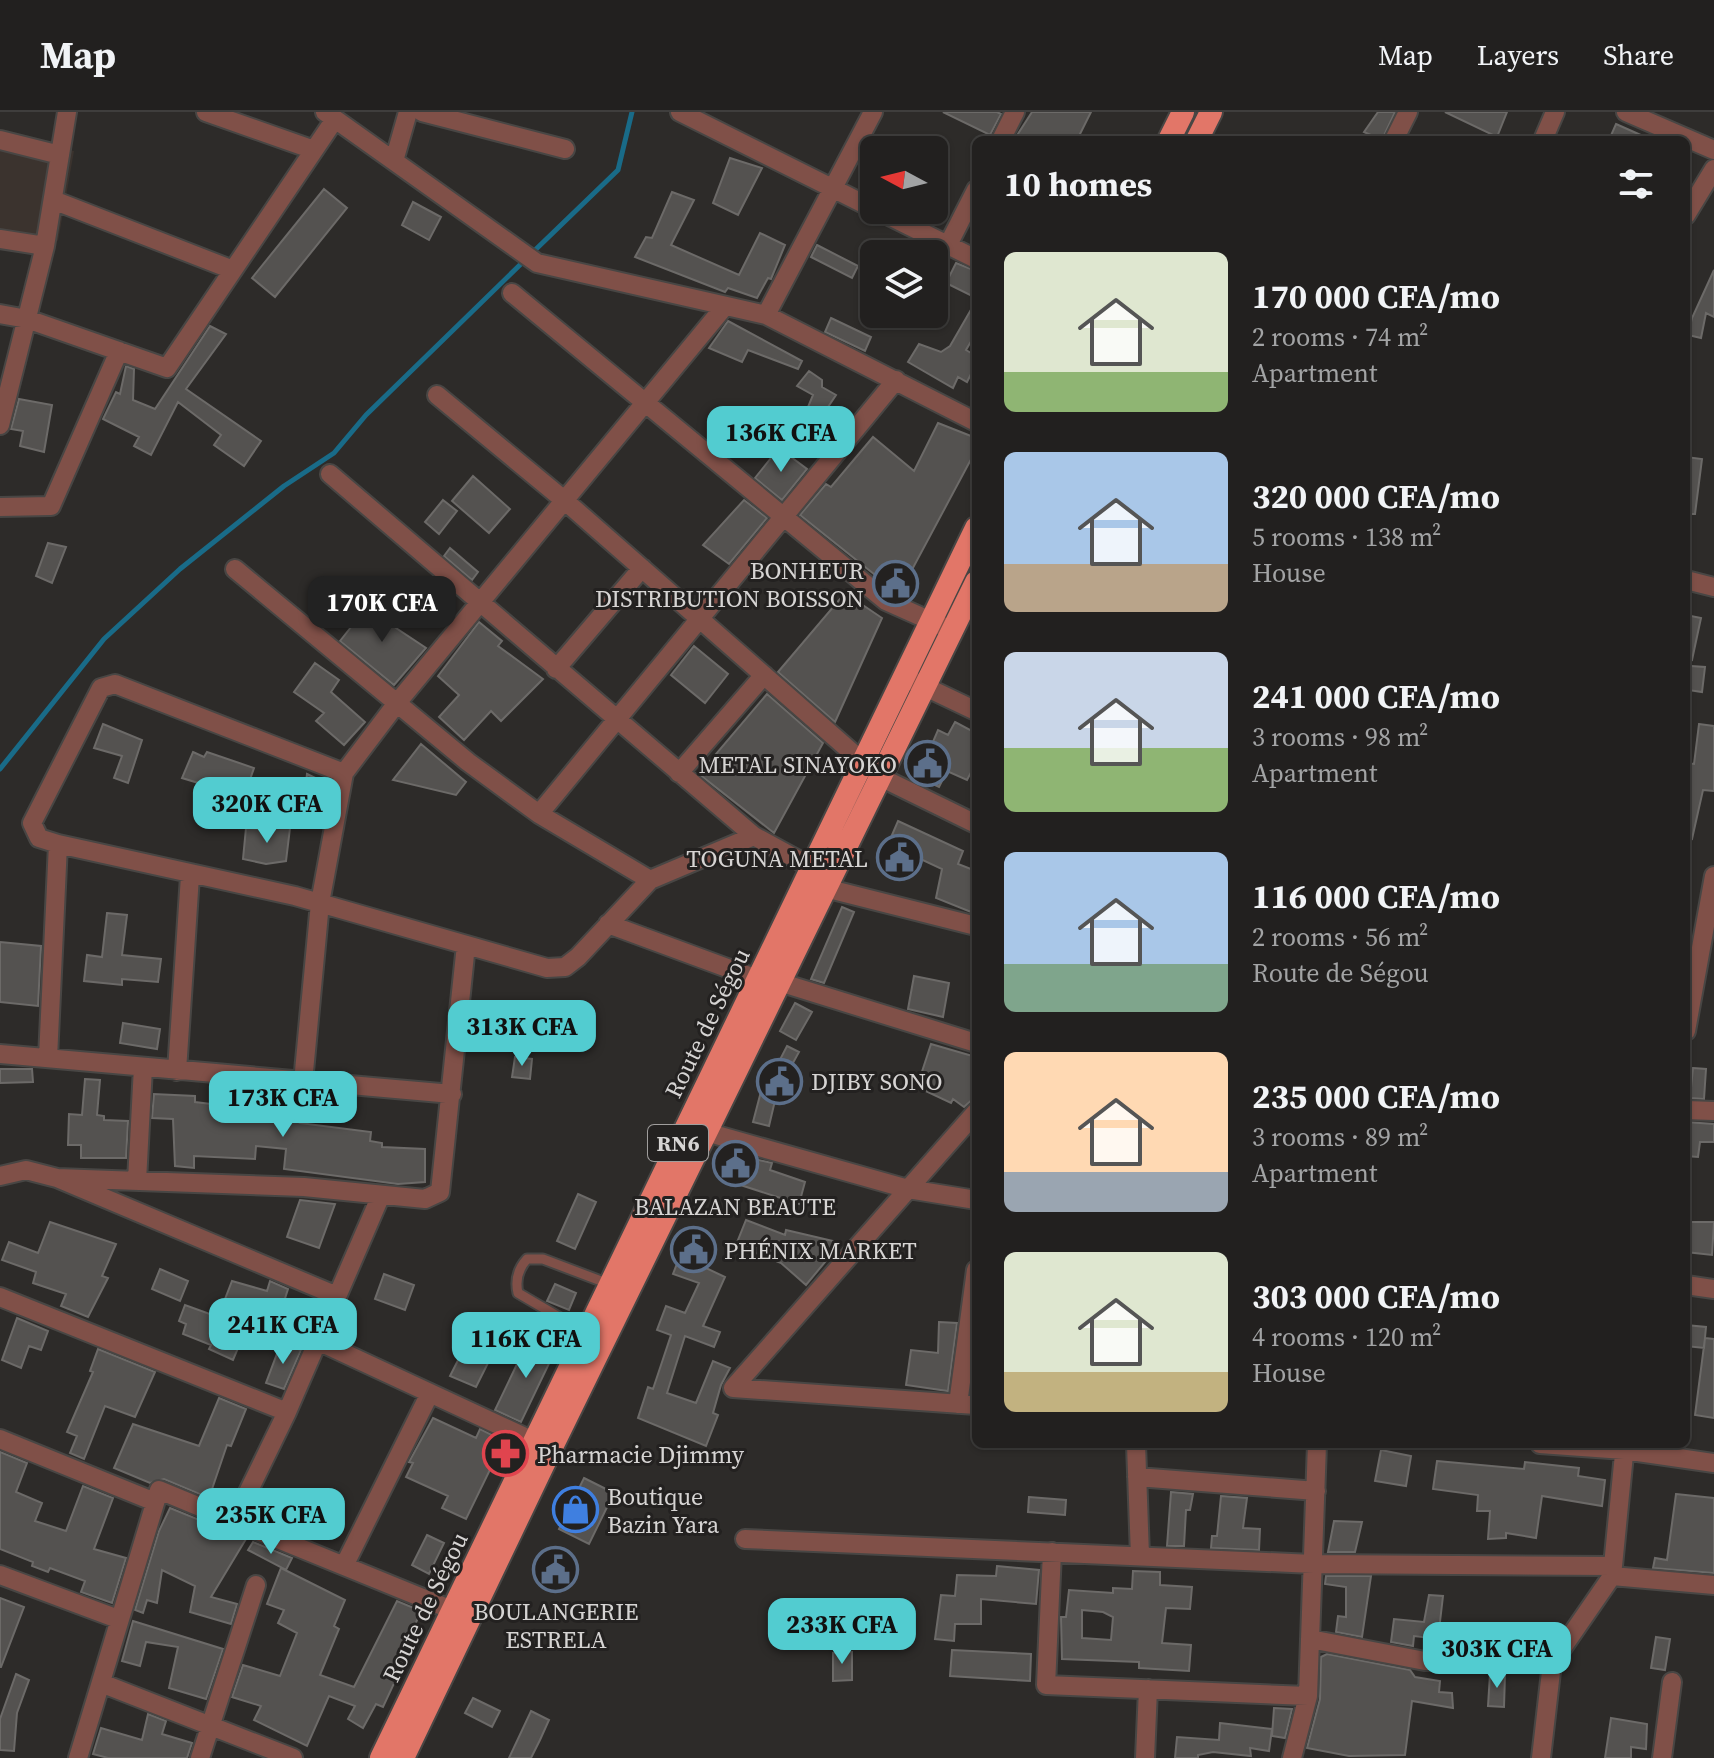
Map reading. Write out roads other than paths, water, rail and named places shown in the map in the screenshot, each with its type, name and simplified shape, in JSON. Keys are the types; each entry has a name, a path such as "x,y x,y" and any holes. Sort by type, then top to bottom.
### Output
{"highway":[{"path":"1171,136 1183,112"},
{"path":"1198,136 1204,114"},
{"name":"Route de Ségou","path":"381,1758 452,1610 706,1132 811,867 972,536"},
{"name":"Route de Ségou","path":"403,1758 542,1445 586,1333 609,1284 768,980 825,888 972,590"}],"street":[{"path":"0,425 45,246 67,112"},
{"path":"206,112 314,150"},
{"path":"394,161 408,112"},
{"path":"422,112 565,149"},
{"path":"680,112 860,202"},
{"path":"766,315 873,112"},
{"path":"1003,136 1015,112"},
{"path":"1396,136 1408,112"},
{"path":"1545,136 1555,112"},
{"path":"1626,112 1682,136"},
{"path":"0,314 27,319 167,368 314,150 330,115 537,263 766,315 972,420"},
{"path":"0,140 60,155"},
{"path":"1690,140 1714,150"},
{"path":"1690,208 1714,169"},
{"path":"972,198 948,245 972,257"},
{"path":"53,200 233,270"},
{"path":"905,224 938,240"},
{"path":"0,239 45,246"},
{"path":"512,293 886,601 952,630"},
{"path":"303,1082 320,903 344,773 397,703 725,306"},
{"path":"0,507 51,506 119,351"},
{"path":"539,814 896,380"},
{"path":"437,395 564,500 880,777 972,822"},
{"path":"330,474 754,836 811,867"},
{"path":"556,669 642,568"},
{"path":"235,569 397,703 539,814 650,880"},
{"path":"1690,581 1714,587"},
{"path":"679,773 764,675"},
{"path":"903,676 972,709"},
{"path":"344,773 115,684 101,688 32,823 39,838 58,844 320,903 547,968 565,967 650,880 754,836"},
{"path":"48,1058 58,844"},
{"path":"177,1071 190,876"},
{"path":"1690,1009 1714,876"},
{"path":"825,888 972,925"},
{"path":"608,924 768,980 972,1042"},
{"path":"57,1178 304,1187 425,1199 440,1192 466,945"},
{"path":"0,1054 452,1094"},
{"path":"137,1181 143,1067"},
{"path":"1690,1110 1714,1111"},
{"path":"972,1117 733,1388 967,1404 972,1330"},
{"path":"706,1132 908,1189 972,1199"},
{"path":"0,1176 26,1170 57,1178 337,1296"},
{"path":"234,1521 287,1412 381,1195"},
{"path":"1690,1286 1714,1289"},
{"path":"0,1297 287,1412"},
{"path":"318,1341 542,1445"},
{"path":"344,1566 430,1393"},
{"path":"0,1439 155,1502"},
{"path":"1136,1448 1140,1556"},
{"path":"1292,1758 1308,1696 1317,1448"},
{"path":"1541,1758 1552,1663 1612,1571 1625,1448"},
{"path":"1631,1448 1714,1463"},
{"path":"1137,1477 1316,1491"},
{"path":"78,1758 159,1490 452,1610"},
{"path":"745,1539 1313,1564 1612,1571 1714,1585"},
{"path":"1052,1552 1046,1685 1308,1696"},
{"path":"0,1575 118,1619"},
{"path":"200,1758 256,1585"},
{"path":"1310,1639 1425,1661 1552,1663"},
{"path":"1662,1758 1672,1682"},
{"path":"101,1683 293,1758"},
{"path":"1145,1758 1148,1689"}],"lane":[{"path":"586,1333 518,1293 516,1282 522,1264 527,1259 543,1259 609,1284"}],"waterway":[{"path":"532,253 618,170 632,112"},
{"path":"0,769 104,639 180,569 284,486 334,453 366,415 525,260"}],"place":[{"name":"BONHEUR DISTRIBUTION BOISSON","path":"895,584"},
{"name":"METAL SINAYOKO","path":"928,764"},
{"name":"TOGUNA METAL","path":"899,858"},
{"name":"DJIBY SONO","path":"780,1081"},
{"name":"BALAZAN BEAUTE","path":"735,1164"},
{"name":"PHÉNIX MARKET","path":"693,1250"},
{"name":"Pharmacie Djimmy","path":"506,1454"},
{"name":"Boutique Bazin Yara","path":"576,1510"},
{"name":"BOULANGERIE ESTRELA","path":"556,1569"}]}
